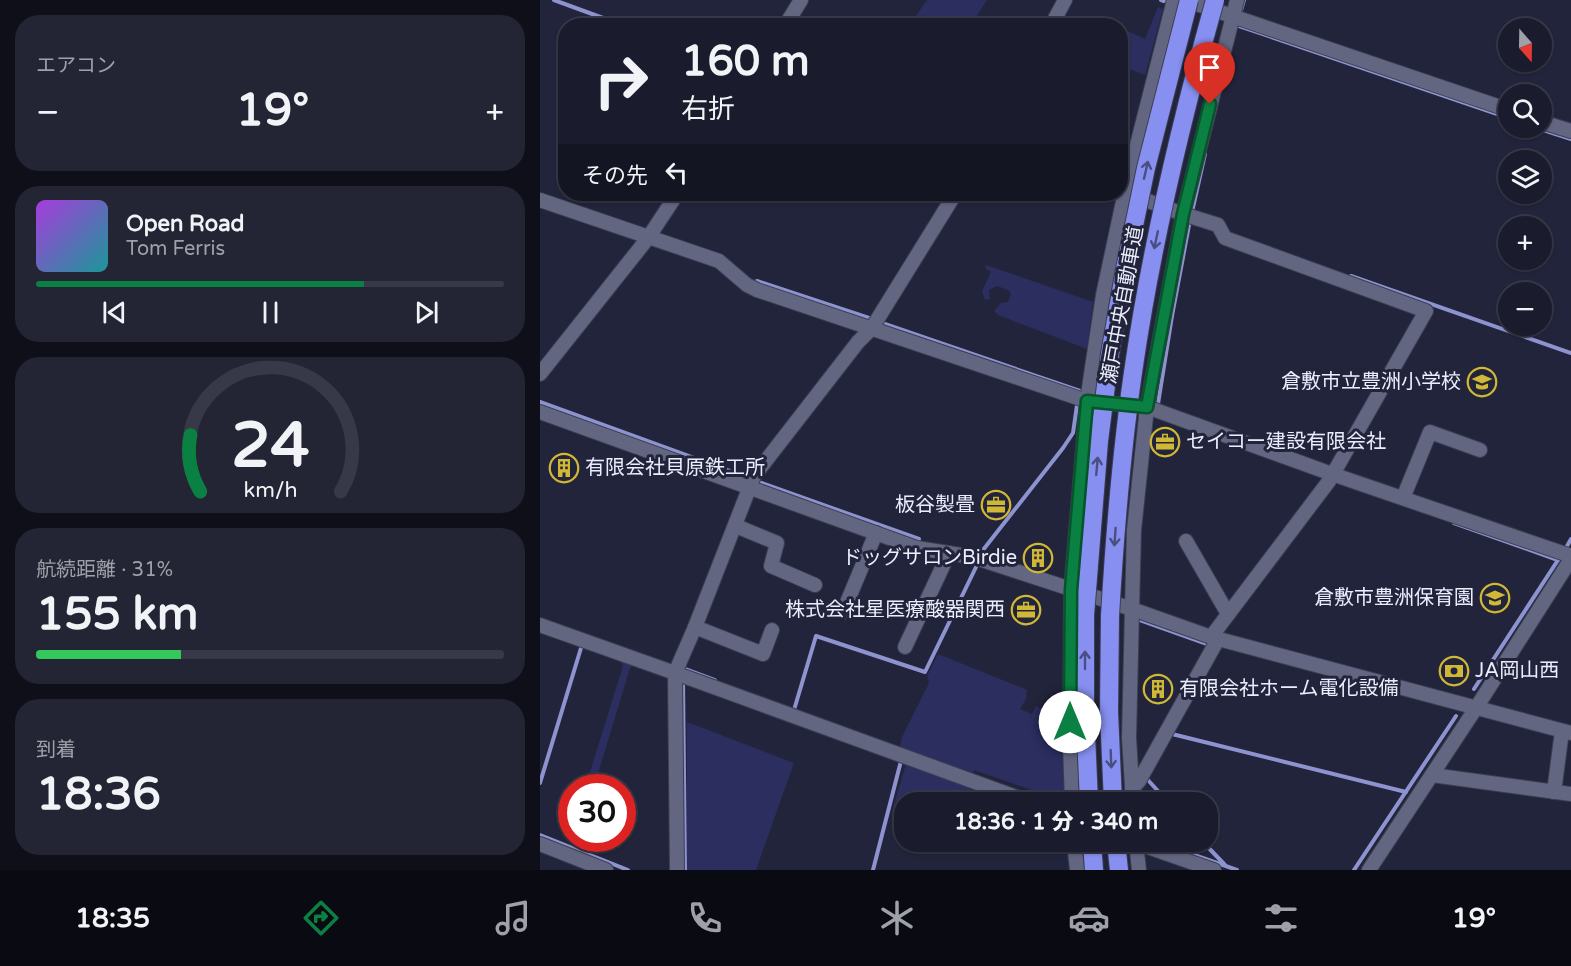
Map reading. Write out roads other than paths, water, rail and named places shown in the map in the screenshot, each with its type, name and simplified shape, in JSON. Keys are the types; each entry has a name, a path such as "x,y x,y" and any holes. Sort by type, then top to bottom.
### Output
{"highway":[{"name":"瀬戸中央自動車道","path":"1089,792 1085,712 1085,615 1100,430 1125,269 1146,168 1187,0"},
{"name":"瀬戸中央自動車道","path":"1113,792 1109,712 1110,616 1115,530 1135,358 1151,263 1170,174 1194,73 1215,0"},
{"path":"1093,852 1094,870"},
{"path":"1117,852 1119,870"}],"street":[{"path":"790,18 801,0"},
{"path":"1055,18 1065,0"},
{"path":"1128,172 1174,0"},
{"path":"1187,0 1498,106"},
{"path":"1133,792 1129,738 1134,530 1147,407 1183,214 1237,0"},
{"path":"1552,125 1571,131"},
{"path":"1128,193 1218,225 1225,238 1426,311 1333,477 1228,614 1135,792"},
{"path":"540,200 645,239 719,261 747,285 757,290 874,324 1087,401 1147,407 1333,477 1403,498 1569,565 1370,870"},
{"path":"540,374 672,201"},
{"path":"677,870 680,672 752,482 874,324 951,201"},
{"path":"1072,792 1071,590 1087,401 1103,295 1121,201"},
{"path":"540,412 752,482 917,548 973,557 1215,638 1566,732 1554,792"},
{"path":"1403,498 1430,432 1480,450"},
{"path":"736,526 777,543 771,566 815,585"},
{"path":"843,612 876,533"},
{"path":"1186,541 1228,614"},
{"path":"905,647 949,553"},
{"path":"540,625 680,672 902,757 1002,792"},
{"path":"696,627 763,654 772,630"},
{"path":"1432,774 1571,794"},
{"path":"540,843 606,870"},
{"path":"1075,852 1077,870"},
{"path":"1136,852 1139,870"},
{"path":"1163,852 1214,870"}],"waterway":[{"path":"554,0 603,18"},
{"path":"1240,14 1244,0"},
{"path":"1239,26 1498,114"},
{"path":"1552,133 1571,139"},
{"path":"1192,212 1205,154"},
{"path":"1158,404 1190,220"},
{"path":"1351,276 1571,353"},
{"path":"757,281 872,319"},
{"path":"879,322 1080,391"},
{"path":"540,402 749,478"},
{"path":"983,550 1073,433 1077,405"},
{"path":"756,481 919,539"},
{"path":"1454,523 1558,560"},
{"path":"1566,548 1571,539"},
{"path":"1474,689 1558,560"},
{"path":"794,710 816,636 925,672 978,563"},
{"path":"1137,619 1210,645"},
{"path":"540,783 581,648"},
{"path":"680,667 715,680"},
{"path":"683,679 685,870"},
{"path":"1354,870 1456,716"},
{"path":"1172,734 1406,792"},
{"path":"873,870 902,757"},
{"path":"1147,779 1159,792"},
{"path":"540,835 628,870"},
{"path":"1186,852 1237,870"},
{"path":"1213,852 1225,865"}],"place":[{"name":"倉敷市立豊洲小学校","path":"1482,382"},
{"name":"セイコー建設有限会社","path":"1165,442"},
{"name":"有限会社貝原鉄工所","path":"564,468"},
{"name":"板谷製畳","path":"996,505"},
{"name":"ドッグサロンBirdie","path":"1038,558"},
{"name":"倉敷市豊洲保育園","path":"1495,598"},
{"name":"株式会社星医療酸器関西","path":"1026,610"},
{"name":"JA岡山西","path":"1454,671"},
{"name":"有限会社ホーム電化設備","path":"1158,689"}]}
